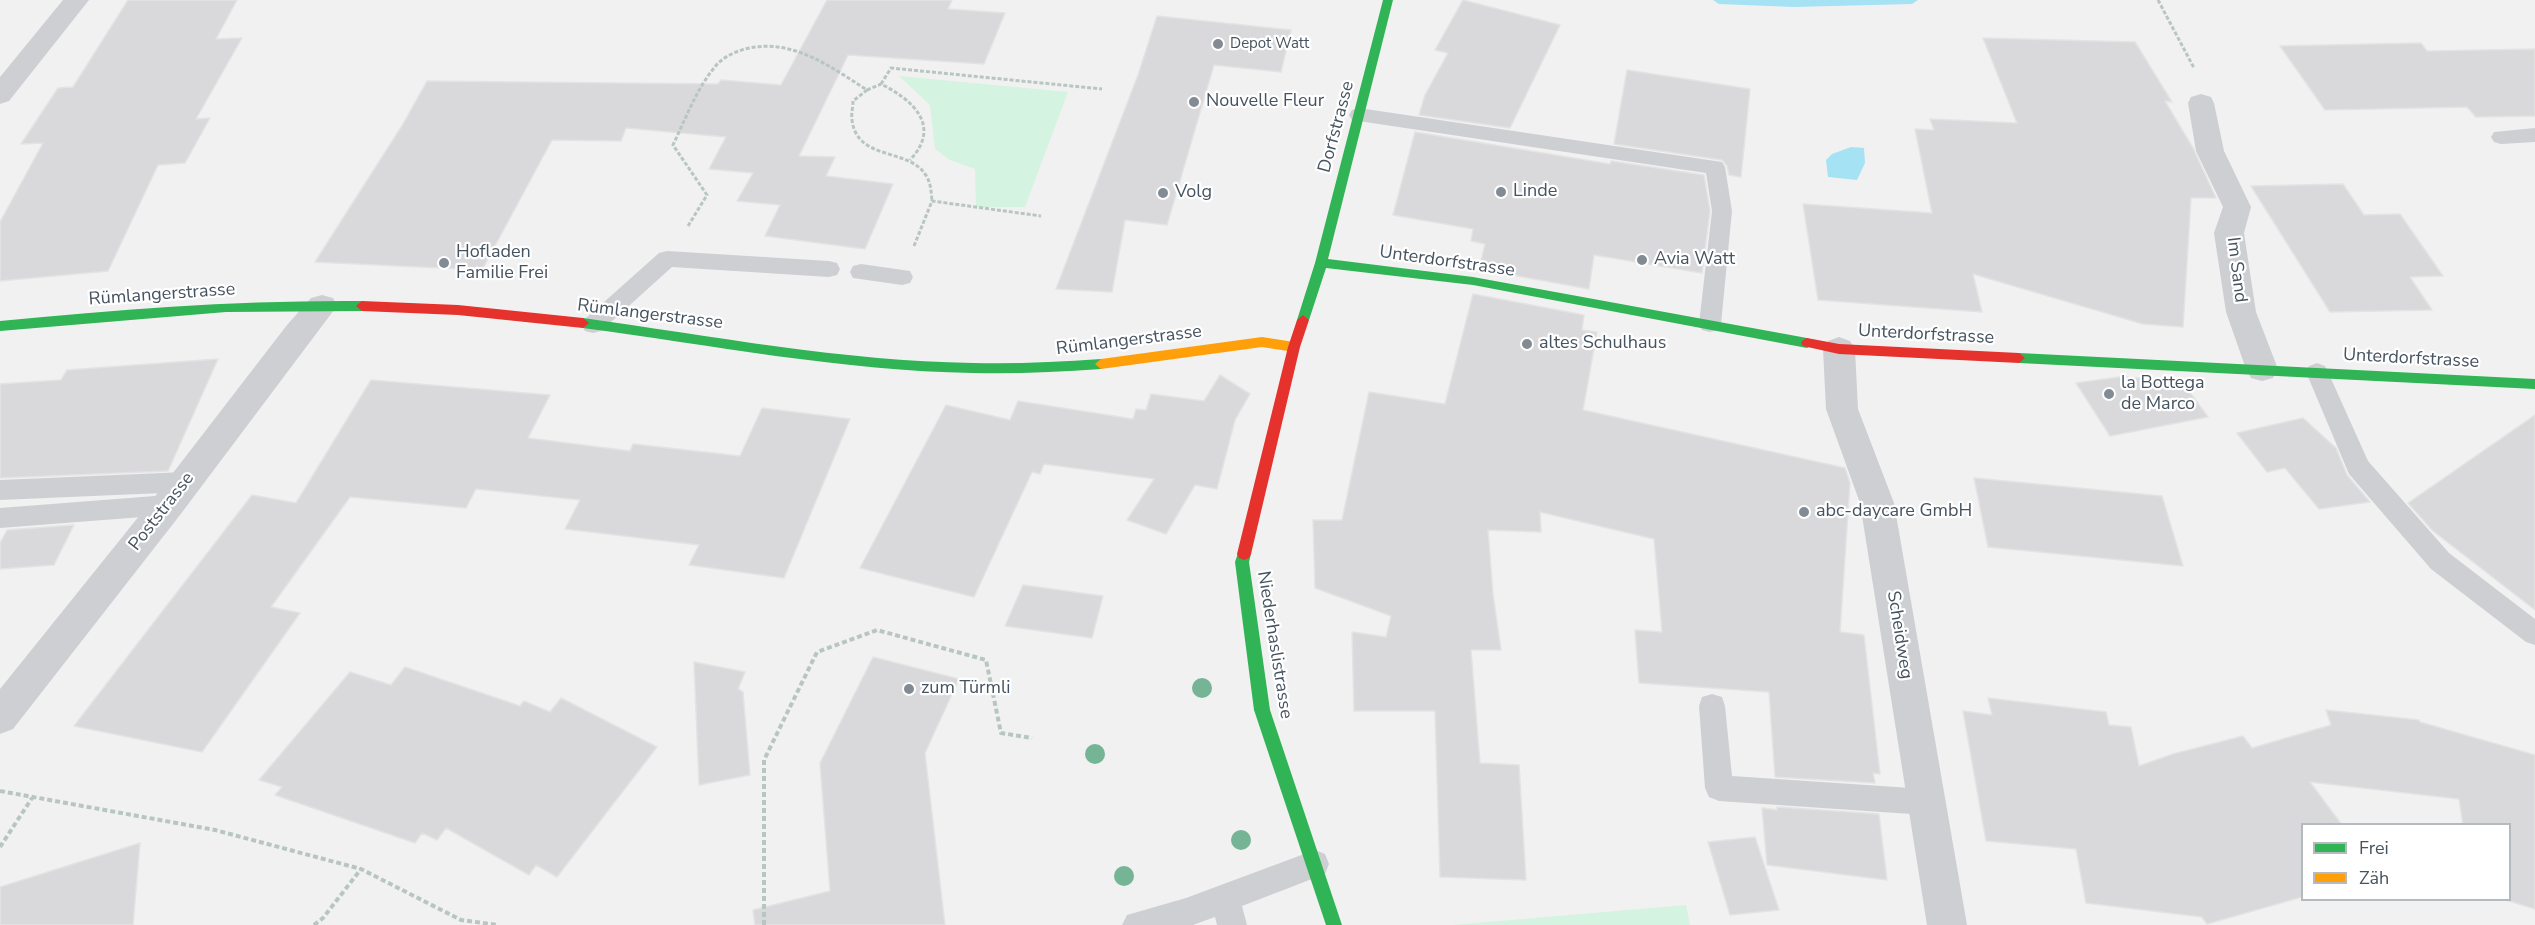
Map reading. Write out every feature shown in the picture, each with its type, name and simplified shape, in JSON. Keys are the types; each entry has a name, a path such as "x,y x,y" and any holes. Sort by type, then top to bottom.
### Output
{"street":[{"path":"0,95 76,0"},
{"name":"Dorfstrasse","path":"1321,263 1388,0"},
{"name":"Im Sand","path":"2201,103 2210,151 2237,207 2229,233 2241,312 2262,369"},
{"name":"Unterdorfstrasse","path":"1321,263 1473,281 1839,349 2535,384"},
{"name":"Niederhaslistrasse","path":"1321,263 1294,346 1242,562 1262,710 1334,925"},
{"name":"Rümlangerstrasse","path":"0,326 135,314 322,306 457,310 593,325 877,363 957,368 1047,369 1262,342 1294,346"},
{"name":"Poststrasse","path":"0,717 177,493 298,333 322,306"},
{"name":"Scheidweg","path":"1839,349 1842,409 1877,503 1947,925"}],"lane":[{"path":"1359,115 1715,167 1722,211 1710,324"},
{"path":"2501,137 2535,135"},
{"path":"593,325 667,259 829,269"},
{"path":"861,272 902,277"},
{"path":"2318,372 2358,467 2440,561 2535,634"},
{"path":"0,490 177,493"},
{"path":"0,518 177,493"},
{"path":"1712,706 1719,788 1926,802"},
{"path":"1137,925 1186,913 1228,912 1315,864"}],"path":[{"path":"2158,0 2193,62 2201,103"},
{"path":"667,259 707,195 673,145 713,69 728,55 750,47 773,44 799,51 867,90"},
{"path":"902,277 932,201 933,192 928,175 910,160 884,155 862,141 852,122 854,101 867,90 881,84 891,68 1102,89"},
{"path":"881,84 900,93 915,106 924,129 919,152 910,160"},
{"path":"932,201 1041,216"},
{"path":"764,925 764,760 817,652 877,630 986,660 1001,733 1032,738"},
{"path":"0,791 215,830 361,869 461,920 498,925"},
{"path":"0,847 32,798"},
{"path":"314,925 323,918 361,869"}],"green space":[{"path":"899,76 1068,92 1025,207 976,207 975,169 950,160 935,149 930,105"},
{"path":"1686,905 1690,925 1453,925"}],"water":[{"path":"1851,147 1864,148 1865,163 1857,180 1828,177 1826,160 1832,154"}],"building":[{"path":"128,0 237,0 216,39 242,38 196,119 210,118 185,163 158,165 108,271 0,281 0,222 43,143 21,144 58,88 73,87"},
{"path":"827,0 952,0 948,9 1005,13 984,64 848,55 799,156 835,157 826,176 893,184 865,249 765,236 780,205 737,201 753,173 709,169 726,137 626,128 621,141 552,140 482,270 315,262 403,124 427,81 718,84 721,80 781,85"},
{"path":"1463,0 1560,25 1510,128 1419,115 1425,95 1448,53 1435,50"},
{"path":"1157,16 1291,30 1281,72 1214,65 1167,225 1125,220 1112,292 1056,289 1138,75"},
{"path":"1983,38 2135,42 2172,102 2165,101 2193,148 2216,198 2191,198 2183,327 2143,324 1973,274 1982,312 1818,300 1803,204 1932,213 1915,129 1934,130 1930,119 2017,123"},
{"path":"2421,43 2427,51 2535,49 2535,116 2476,117 2467,107 2325,110 2280,46"},
{"path":"1627,70 1750,89 1741,177 1729,175 1727,166 1722,160 1614,144"},
{"path":"1415,132 1610,164 1611,161 1704,175 1710,211 1702,273 1594,255 1589,289 1479,269 1485,244 1471,241 1473,229 1393,215"},
{"path":"2343,184 2364,215 2400,214 2443,276 2410,277 2432,310 2330,312 2251,186"},
{"path":"1473,294 1584,315 1582,330 1597,332 1583,410 1845,468 1850,483 1840,632 1864,635 1880,774 1873,773 1875,783 1775,777 1769,692 1639,683 1635,630 1662,632 1654,539 1540,512 1541,532 1488,530 1493,594 1501,650 1471,650 1480,763 1519,765 1526,880 1440,877 1435,711 1354,711 1352,632 1386,637 1391,616 1315,588 1313,520 1342,520 1369,392 1445,404"},
{"path":"218,359 168,471 0,478 0,384 61,380 67,370"},
{"path":"1220,375 1250,394 1235,420 1217,489 1195,485 1166,534 1127,520 1154,479 1044,464 1040,474 1032,472 974,597 860,568 946,405 1010,420 1018,401 1133,419 1136,409 1146,410 1151,394 1204,401"},
{"path":"2119,377 2181,380 2208,417 2110,436 2076,383"},
{"path":"371,380 550,395 528,438 630,451 633,444 740,456 762,408 850,419 784,578 689,565 699,545 565,529 580,500 476,489 466,508 350,497 271,607 300,613 202,752 74,726 252,495 296,503"},
{"path":"2535,415 2535,610 2433,531 2408,503"},
{"path":"2303,418 2336,448 2347,475 2370,502 2319,509 2285,468 2267,472 2237,433"},
{"path":"1974,478 2162,496 2183,566 1988,547"},
{"path":"74,525 54,565 0,569 0,543 7,530"},
{"path":"1023,585 1103,596 1092,638 1005,626"},
{"path":"873,657 959,679 925,753 945,925 755,925 753,910 830,891 820,763"},
{"path":"694,662 745,672 738,689 743,692 750,775 699,785"},
{"path":"405,667 520,706 524,701 550,712 561,698 657,747 557,877 536,865 529,875 446,828 437,840 422,833 415,843 275,795 282,787 259,780 350,672 391,685"},
{"path":"1988,698 2106,712 2109,725 2131,727 2139,766 2173,754 2243,736 2252,748 2331,725 2326,710 2419,720 2535,755 2535,909 2509,901 2511,823 2463,823 2459,799 2310,782 2341,823 2301,823 2301,897 2207,924 2202,917 2086,903 2076,849 1986,841 1963,711 1992,715"},
{"path":"1777,807 1879,814 1887,880 1767,865 1762,808 1777,810"},
{"path":"1755,837 1779,910 1730,915 1708,842"},
{"path":"140,843 133,925 0,925 0,887"}],"waterway":[{"path":"1719,0 1793,3 1912,0"}],"traffic: fast":[{"path":"1303,320 1321,263 1388,0"},
{"path":"1321,263 1473,281 1807,343"},
{"path":"0,326 226,308 362,306"},
{"path":"583,323 842,359 906,365 1036,368 1101,364"},
{"path":"2019,358 2535,384"},
{"path":"1244,554 1242,562 1262,710 1334,925"}],"traffic: slow":[{"path":"1101,364 1262,342 1294,347"}],"traffic: jam":[{"path":"362,306 458,310 583,323"},
{"path":"1244,554 1294,347 1303,320"},
{"path":"1807,343 1839,349 2019,358"}],"place":[{"name":"Depot Watt","path":"1218,44"},
{"name":"Nouvelle Fleur","path":"1194,102"},
{"name":"Linde","path":"1501,192"},
{"name":"Volg","path":"1163,193"},
{"name":"Avia Watt","path":"1642,260"},
{"name":"Hofladen Familie Frei","path":"444,263"},
{"name":"altes Schulhaus","path":"1527,344"},
{"name":"la Bottega de Marco","path":"2109,394"},
{"name":"abc-daycare GmbH","path":"1804,512"},
{"name":"zum Türmli","path":"909,689"}]}
